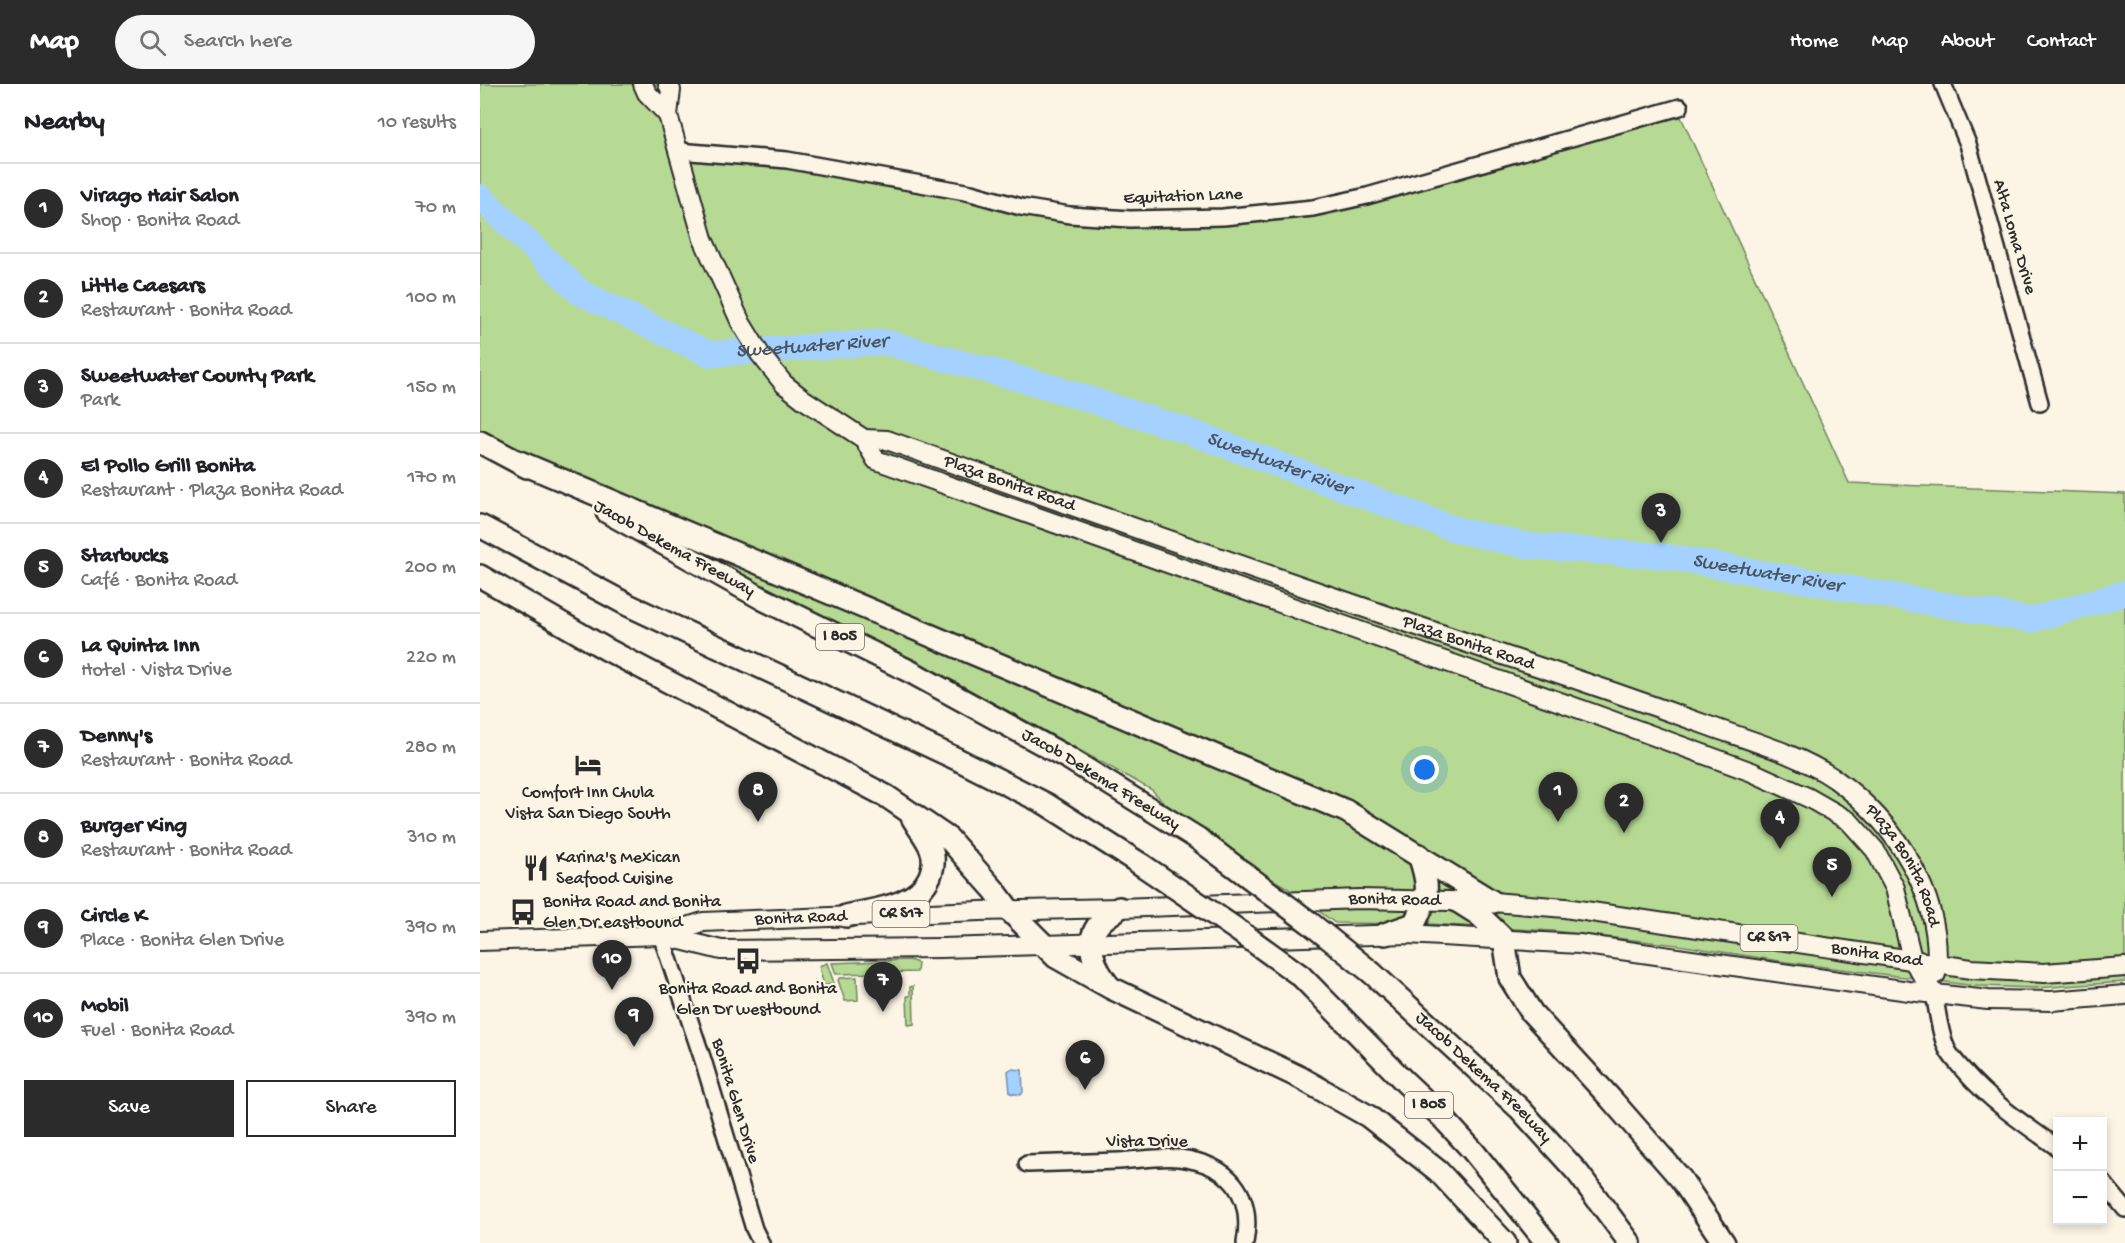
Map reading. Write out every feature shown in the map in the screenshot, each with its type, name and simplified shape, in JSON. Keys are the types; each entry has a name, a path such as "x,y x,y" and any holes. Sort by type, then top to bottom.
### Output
{"highway":[{"name":"Jacob Dekema Freeway","path":"480,442 763,599 911,672 1058,752 1197,838 1311,923 1372,973 1520,1109 1578,1173 1630,1243"},
{"path":"517,461 1346,812 1493,902"},
{"name":"I 805","path":"480,526 628,605 957,759 1046,804 1236,928 1301,976 1405,1082 1440,1114 1547,1243"},
{"path":"480,576 606,649 876,791 949,838 1009,910 1056,957 1111,988 1299,1077 1368,1116 1437,1171 1505,1243"},
{"path":"846,916 904,902 925,886 934,861 931,849 909,812"},
{"path":"1385,934 1414,924 1426,901 1427,877 1419,855"},
{"path":"1459,902 1478,914 1504,939 1510,978 1532,1013 1681,1179 1724,1243"},
{"path":"1111,988 1101,976 1096,965 1091,942 1101,922 1119,908"},
{"path":"1578,1173 1613,1202 1646,1243"}],"main road":[{"name":"Plaza Bonita Road","path":"643,84 647,93 668,114"},
{"name":"Plaza Bonita Road","path":"668,84 671,90 668,114 703,239 741,323 760,354 784,384 864,439 876,460 1604,717 1752,772 1809,798 1849,821 1875,849 1895,888 1912,959 1934,994"},
{"name":"Plaza Bonita Road","path":"864,439 887,440 1288,583 1602,688 1795,757 1833,778 1866,805 1900,845 1921,883 1932,916 1937,963 1934,994"},
{"name":"Bonita Road","path":"480,941 662,935 703,922 1360,899 1493,902 1565,908 1971,969 2044,973 2125,967"},
{"name":"Bonita Road","path":"662,935 722,950 942,948 1385,934 1579,944 1988,1000 2051,1001 2125,995"}],"street":[{"name":"Alta Loma Drive","path":"1944,84 1968,144 2040,403"},
{"name":"Equitation Lane","path":"679,151 787,160 972,193 1021,207 1070,215 1130,219 1223,217 1313,208 1367,196 1680,107"},
{"name":"Bonita Glen Drive","path":"662,935 754,1229 761,1243"},
{"path":"1934,994 1947,1048 1956,1061 1979,1088 2002,1108 2053,1144"},
{"name":"Vista Drive","path":"1027,1164 1178,1158 1207,1165 1220,1172 1242,1194 1248,1215 1245,1243"},
{"path":"2107,1186 2125,1209"}],"green space":[{"path":"480,84 659,84 668,107 681,159 789,160 1064,214 1281,217 1614,131 1681,117 1849,483 2125,494 2125,982 2036,988 1976,986 1786,962 1678,945 1553,931 1428,924 1335,923 1286,887 1197,838 1152,790 919,662 767,591 480,442"},
{"path":"909,960 918,963 917,972 836,974 832,963"},
{"path":"827,963 834,983 824,986 819,966"},
{"path":"857,977 858,1000 845,1001 838,980"},
{"path":"913,986 914,1024 908,1025 907,996 910,996 910,987"}],"water":[{"path":"1022,1070 1023,1092 1021,1095 1010,1093 1008,1071"}],"waterway":[{"name":"Sweetwater River","path":"480,197 581,293 709,354 884,342 1050,387 1185,430 1457,530 1530,546 1663,556 2031,620 2125,593"}],"place":[{"name":"Sweetwater County Park","path":"1661,543"},
{"name":"Comfort Inn Chula Vista San Diego South","path":"588,765"},
{"name":"Burger King","path":"758,822"},
{"name":"Virago Hair Salon","path":"1558,822"},
{"name":"Little Caesars","path":"1624,833"},
{"name":"El Pollo Grill Bonita","path":"1780,849"},
{"name":"Karina's Mexican Seafood Cuisine","path":"536,868"},
{"name":"Starbucks","path":"1832,897"},
{"name":"Bonita Road and Bonita Glen Dr eastbound","path":"523,912"},
{"name":"Bonita Road and Bonita Glen Dr westbound","path":"748,961"},
{"name":"Mobil","path":"612,990"},
{"name":"Denny's","path":"883,1012"},
{"name":"Circle K","path":"634,1047"},
{"name":"La Quinta Inn","path":"1085,1090"}]}
